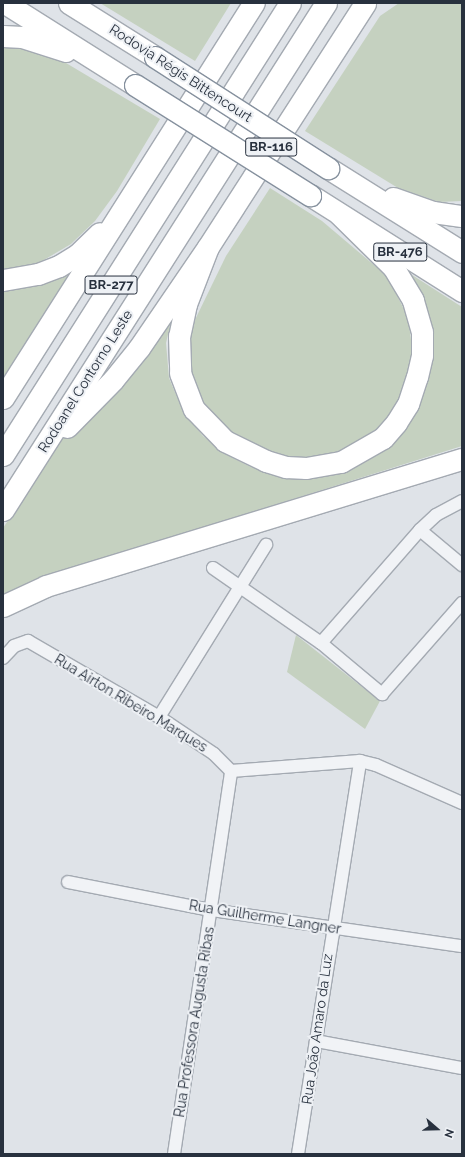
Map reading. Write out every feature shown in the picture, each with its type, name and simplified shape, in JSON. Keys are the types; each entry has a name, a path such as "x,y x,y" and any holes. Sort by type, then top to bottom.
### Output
{"highway":[{"path":"5,3 102,64"},
{"name":"Rodovia Régis Bittencourt","path":"69,3 117,32 353,183"},
{"path":"86,3 117,32"},
{"path":"3,398 126,207 254,3"},
{"name":"Rodoanel Contorno Leste","path":"3,454 290,3"},
{"name":"Rodoanel Contorno Leste","path":"3,510 326,3"},
{"path":"334,47 365,3"},
{"path":"334,47 380,3"},
{"path":"3,36 22,37 102,64"},
{"name":"BR-116","path":"31,466 126,365 208,247 334,47"},
{"name":"BR-116","path":"102,64 310,195"},
{"path":"353,183 433,212 462,216"},
{"name":"BR-116","path":"353,183 462,252"},
{"name":"BR-476","path":"310,195 462,291"},
{"path":"3,280 38,274 59,266 78,254 126,207"},
{"path":"208,247 186,304 179,336 180,373 194,409 225,441 266,462 286,467 306,468 341,462 383,438 396,423 408,404 417,377 422,355 422,332 413,300 393,267 339,214"},
{"path":"3,454 78,281"},
{"path":"3,606 46,586 462,459"}],"street":[{"path":"321,643 420,530 436,515 462,501"},
{"path":"420,530 462,565"},
{"path":"159,717 266,545"},
{"path":"213,568 321,643 382,694 462,603"},
{"name":"Rua Airton Ribeiro Marques","path":"3,658 14,646 28,641 159,717 214,754 231,772"},
{"path":"231,772 360,761 376,765 462,803"},
{"name":"Rua João Amaro da Luz","path":"298,1154 332,928 360,761"},
{"name":"Rua Professora Augusta Ribas","path":"174,1154 231,772"},
{"name":"Rua Guilherme Langner","path":"68,882 211,910 462,946"},
{"path":"316,1041 462,1068"}],"green space":[{"path":"100,3 231,3 195,61"},
{"path":"399,3 462,3 462,201 439,202 398,188 305,131 380,16"},
{"path":"3,47 23,47 61,60 160,119 117,191 95,221 71,244 37,264 3,269"},
{"path":"270,188 322,221 387,276 408,317 414,362 398,410 370,438 344,452 284,460 226,435 202,403 189,367 191,328 226,256"},
{"path":"75,265 3,384 3,289"},
{"path":"409,273 462,307 462,446 131,550 3,596 3,528 64,437 124,379 175,305 166,343 169,378 183,411 203,436 227,455 251,467 280,475 330,473 417,397"},
{"path":"296,635 380,701 365,729 287,672"}]}
